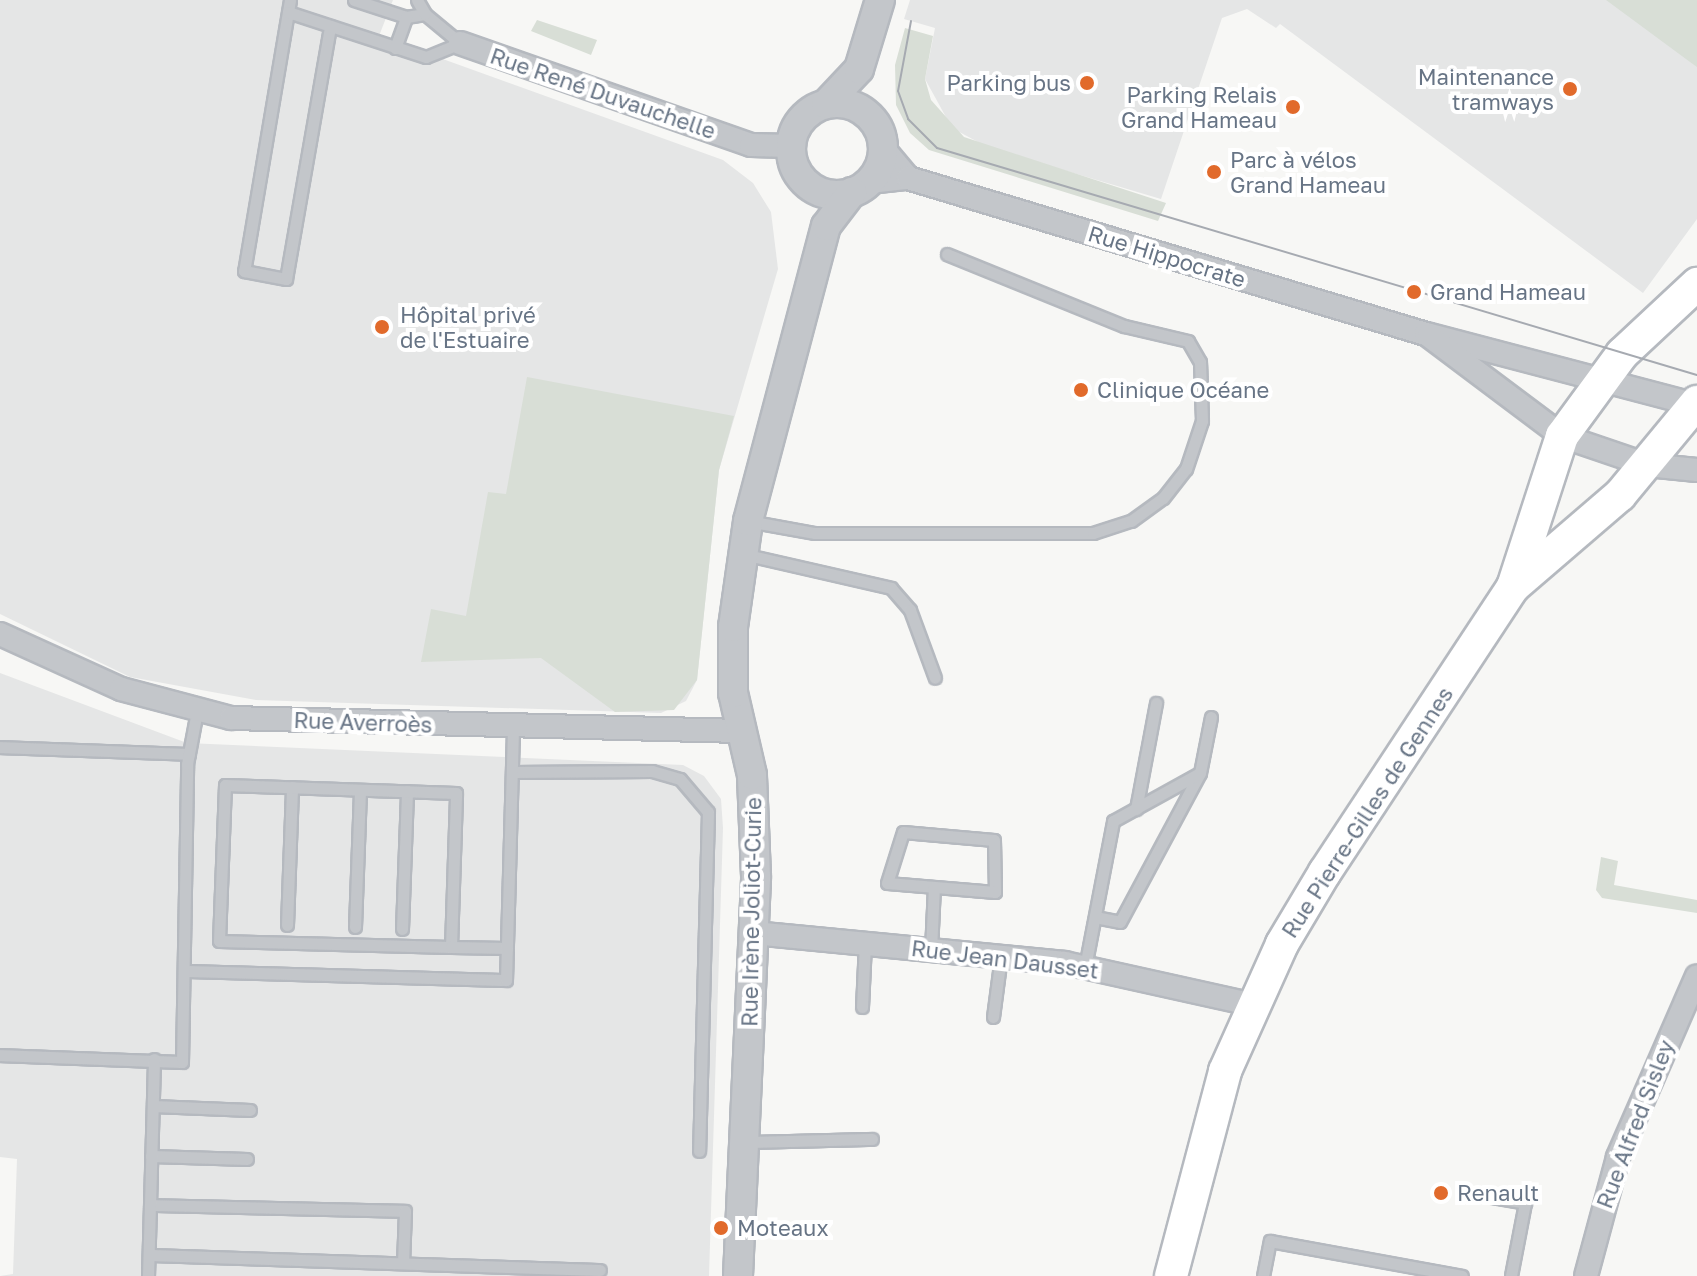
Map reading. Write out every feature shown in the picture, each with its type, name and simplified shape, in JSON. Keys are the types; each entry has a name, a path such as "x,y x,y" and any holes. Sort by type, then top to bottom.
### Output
{"main road":[{"name":"Rue Pierre-Gilles de Gennes","path":"1513,587 1562,436 1603,378 1697,284"},
{"name":"Rue Pierre-Gilles de Gennes","path":"1171,1276 1202,1136 1254,1005 1325,872 1513,587 1647,465 1696,404"}],"street":[{"path":"826,226 816,190 797,171 791,146 798,124 826,104 859,69 879,4"},
{"name":"Rue René Duvauchelle","path":"460,43 751,145 791,146"},
{"path":"859,69 883,148 908,178"},
{"path":"826,104 851,105 872,119"},
{"path":"816,190 861,187 883,148"},
{"name":"Rue Hippocrate","path":"861,187 908,178 1426,334 1696,404"},
{"name":"Rue Irène Joliot-Curie","path":"738,1276 754,933 755,818 732,673 742,554 826,226 861,187"},
{"name":"Rue Hippocrate","path":"1426,334 1562,436 1647,465 1697,470"},
{"name":"Rue Averroès","path":"0,634 82,674 197,711 513,726 741,731"},
{"name":"Rue Jean Dausset","path":"754,933 1085,967 1254,1005"},
{"name":"Rue Alfred Sisley","path":"1586,1276 1618,1157 1697,976"}],"lane":[{"path":"354,0 406,17 425,14"},
{"name":"Rue René Duvauchelle","path":"417,0 425,14 460,43"},
{"path":"330,26 286,279 244,271 289,6 330,26 426,57 460,43"},
{"path":"395,48 406,17"},
{"path":"748,521 815,533 1093,533 1131,521 1163,498 1186,469 1202,421 1200,362 1188,341 1124,326 947,254"},
{"path":"742,554 891,588 910,610 935,678"},
{"path":"1136,809 1156,703"},
{"path":"0,1055 182,1062 189,754 197,711"},
{"path":"1095,917 1120,922 1200,773 1211,717"},
{"path":"184,971 506,980 513,726"},
{"path":"0,747 189,754"},
{"path":"512,772 652,771 680,779 708,812 699,1151"},
{"path":"1085,967 1113,821 1200,773"},
{"path":"451,947 456,793 225,785 219,941 451,947 507,948"},
{"path":"287,925 292,787"},
{"path":"355,927 360,790"},
{"path":"402,929 407,791"},
{"path":"903,832 994,840 995,892 934,887 887,883 903,832"},
{"path":"931,950 934,887"},
{"path":"862,1007 865,943"},
{"path":"993,1017 1001,956"},
{"path":"148,1276 154,1059"},
{"path":"153,1106 250,1110"},
{"path":"745,1142 872,1139"},
{"path":"151,1156 247,1159"},
{"path":"1492,1197 1525,1203 1511,1276"},
{"path":"150,1205 405,1211 403,1263"},
{"path":"1263,1276 1270,1241 1462,1276"},
{"path":"149,1255 403,1263 482,1271 600,1270"}],"shaded area":[{"name":"Hôpital privé de l'Estuaire","path":"0,0 393,0 379,36 723,160 753,183 771,212 778,269 719,470 697,680 686,701 661,713 256,700 130,677 0,614"},
{"path":"910,0 1697,0 1697,219 1643,293 1280,24 1276,28 1247,9 1222,18 1161,199 989,148 952,128 925,79 935,28 904,19"},
{"path":"1606,0 1697,0 1697,67 1690,62"},
{"path":"537,20 597,40 591,55 531,31"},
{"path":"905,28 933,36 925,79 931,100 964,137 1166,203 1158,221 929,150 910,133 896,105 895,65"},
{"path":"527,377 734,416 719,470 697,680 674,710 615,712 541,658 421,662 431,609 466,616 488,492 506,494"},
{"path":"0,673 187,743 683,765 704,776 721,799 723,828 709,1276 0,1276 13,1274 17,1159 0,1157"},
{"path":"1601,857 1618,861 1614,885 1697,900 1697,913 1602,898 1596,890"}],"tram line":[{"path":"911,21 898,91 908,119 937,148 1697,375"}],"place":[{"name":"Parking bus","path":"1087,83"},
{"name":"Maintenance tramways","path":"1570,89"},
{"name":"Parking Relais Grand Hameau","path":"1293,107"},
{"name":"Parc à vélos Grand Hameau","path":"1214,172"},
{"name":"Grand Hameau","path":"1414,292"},
{"name":"Hôpital privé de l'Estuaire","path":"382,327"},
{"name":"Clinique Océane","path":"1081,390"},
{"name":"Renault","path":"1441,1193"},
{"name":"Moteaux","path":"721,1228"}]}
